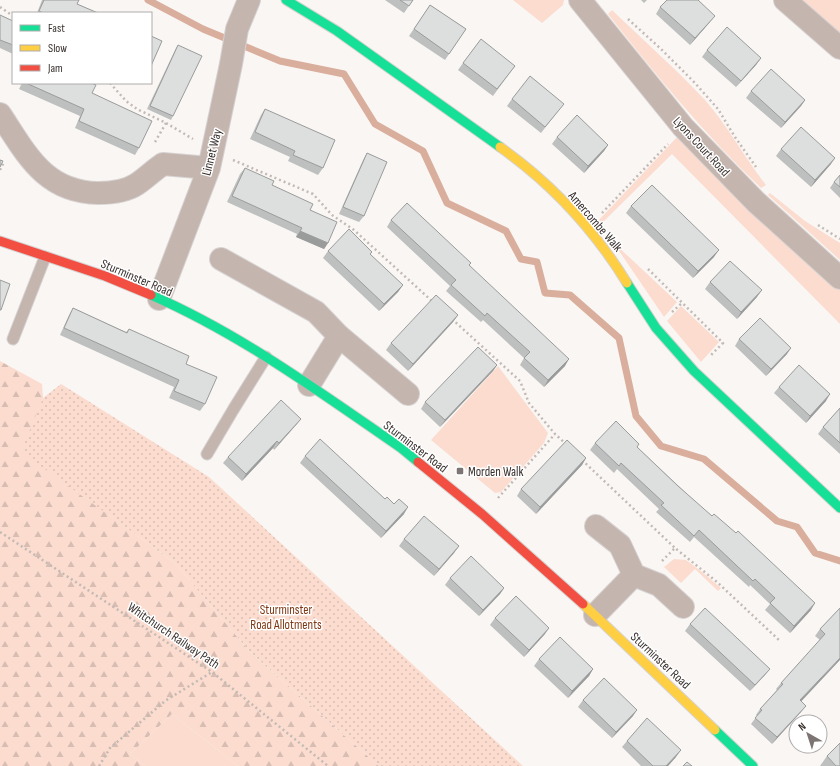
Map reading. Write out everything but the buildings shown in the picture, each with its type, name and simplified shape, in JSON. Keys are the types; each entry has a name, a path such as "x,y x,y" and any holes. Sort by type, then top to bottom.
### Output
{"street":[{"name":"Amercombe Walk","path":"286,0 337,31 518,160 574,212 615,263 656,328 694,371 840,508"},
{"name":"Lyons Court Road","path":"580,0 683,127 756,202 840,278"},
{"path":"785,0 840,48"},
{"name":"Linnet Way","path":"159,299 212,155 244,1"},
{"path":"0,114 31,161 45,175 66,186 88,192 113,193 136,185 163,164 212,155"},
{"name":"Sturminster Road","path":"0,241 105,276 159,299 206,322 266,357 401,448 482,514 595,615 753,766"},
{"path":"221,259 316,312 340,336 408,394"},
{"path":"309,385 340,336"},
{"path":"596,526 620,545 640,577 659,585 683,607"},
{"path":"595,615 640,577"}],"lane":[{"path":"13,339 46,257"},
{"path":"207,454 266,357"}],"path":[{"path":"0,7 12,15"},
{"path":"622,14 695,83 718,109 735,137 757,168"},
{"path":"111,84 126,100 138,109 191,138 212,155 313,194 332,215 354,230 434,303"},
{"path":"154,144 166,123"},
{"path":"587,229 683,127"},
{"path":"644,266 723,343 694,371"},
{"path":"452,318 520,381 529,403 555,434 572,451"},
{"path":"482,514 555,434"},
{"path":"578,456 675,548 717,582 780,641"},
{"name":"Whitchurch Railway Path","path":"0,532 212,672 328,766"},
{"path":"640,577 675,548"},
{"path":"99,766 110,748 165,701 212,672"}],"green space":[{"path":"513,0 564,0 563,5 542,23"},
{"path":"802,0 840,0 840,34"},
{"path":"612,10 705,100 721,120 750,164 766,185 761,188 701,126 608,14"},
{"path":"679,135 718,179 790,248 840,289 840,324 672,154 602,223 599,220"},
{"path":"770,193 805,221 840,243 840,260 768,195"},
{"path":"613,242 677,302 664,317"},
{"path":"681,306 719,342 701,362 667,321"},
{"path":"0,361 42,384 43,398 22,452 174,562 250,652 379,766 238,766 172,714 130,754 146,766 0,766"},
{"path":"498,366 548,433 544,443 501,492 495,493 431,440"},
{"name":"Sturminster Road Allotments","path":"61,384 209,477 523,766 379,766 250,652 174,562 21,452 43,398"},
{"path":"674,559 686,560 721,588 718,591 695,569 681,583 664,567"},
{"path":"172,714 238,766 146,766 130,754"}],"waterway":[{"path":"148,0 203,29 280,61 344,74 375,124 423,151 447,203 506,231 521,259 537,262 545,293 570,295 619,338 636,416 661,446 704,459 777,521 797,527 815,553 840,561"}],"traffic: fast":[{"path":"286,0 337,31 500,147"},
{"path":"627,283 656,328 694,371 840,508"},
{"path":"151,295 249,346 401,448 418,462"},
{"path":"715,730 753,766"}],"traffic: slow":[{"path":"500,147 537,176 571,209 601,245 627,283"},
{"path":"583,604 715,730"}],"traffic: jam":[{"path":"0,241 105,276 151,295"},
{"path":"418,462 482,514 583,604"}],"place":[{"name":"Morden Walk","path":"460,471"}]}
